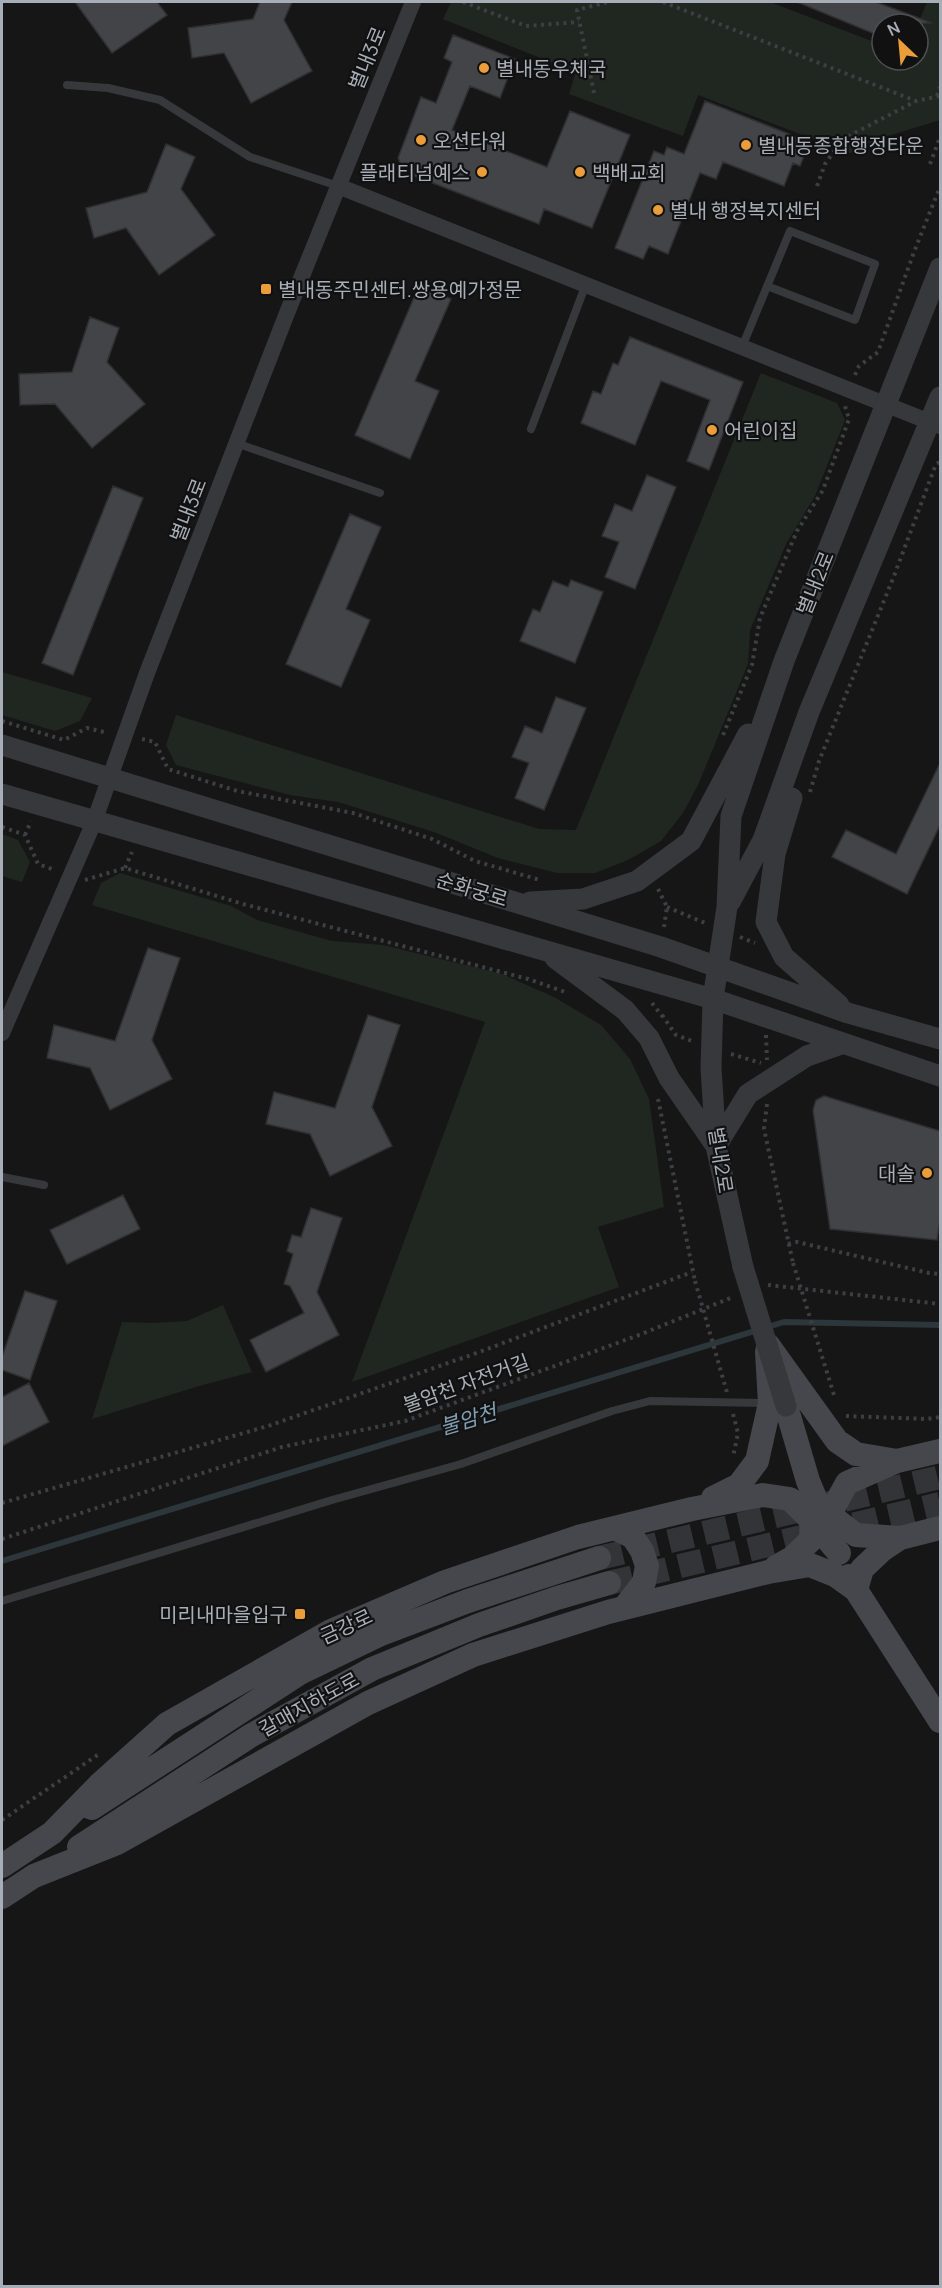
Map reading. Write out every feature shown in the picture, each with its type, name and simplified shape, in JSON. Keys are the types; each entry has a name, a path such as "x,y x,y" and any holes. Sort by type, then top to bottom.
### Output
{"main road":[{"path":"766,1342 778,1405 839,1554"},
{"path":"766,1342 823,1413 837,1441 856,1454 897,1461"},
{"path":"692,1509 739,1485 757,1461 778,1405"},
{"path":"768,1572 792,1558 811,1540 822,1518 847,1483 897,1461 940,1451"},
{"path":"808,1481 819,1500 822,1518 856,1590 940,1721"},
{"name":"금강로","path":"6,1862 52,1833 100,1784 167,1724 332,1631 445,1582 578,1537 747,1498 763,1496 790,1499 822,1518"},
{"path":"822,1518 856,1535 900,1538 940,1528"},
{"path":"614,1528 633,1537 642,1551 647,1566 644,1582 624,1608"},
{"path":"856,1590 862,1569 882,1550 900,1538"},
{"name":"갈매지하도로","path":"52,1833 300,1673 392,1630 468,1601 599,1558"},
{"path":"2,1897 34,1876 117,1843 368,1703 473,1655 624,1608 768,1572 810,1565 835,1575 856,1590"},
{"name":"갈매지하도로","path":"34,1876 250,1736 372,1669 479,1625 609,1583"}],"street":[{"name":"별내3로","path":"2,1033 94,822 147,673 236,443 413,2"},
{"path":"338,186 936,424"},
{"name":"별내2로","path":"766,1342 743,1267 716,1146 711,1068 713,999 727,908 731,816 784,661 940,268"},
{"name":"별내2로","path":"727,908 763,840 809,712 936,424 940,397"},
{"path":"517,903 583,899 637,881 691,841 784,661"},
{"path":"809,712 791,803 775,854 766,922 784,957 848,1013"},
{"name":"순화궁로","path":"2,745 517,903 718,966 848,1013 940,1039"},
{"name":"순화궁로","path":"2,794 713,999 940,1076"},
{"path":"543,950 625,1010 633,1019 649,1038 669,1078 716,1146 747,1094 807,1056 841,1044"}],"lane":[{"path":"67,85 108,88 160,100 250,157 338,186"},
{"path":"742,347 767,286 790,231 875,264 855,320 767,286"},
{"path":"531,429 586,284"},
{"path":"236,443 380,493"},
{"path":"2,1177 44,1185"},
{"path":"2,1601 332,1500 461,1464 612,1411 650,1401 778,1405"}],"path":[{"path":"463,2 526,26 579,22"},
{"path":"594,93 577,10 608,2"},
{"path":"663,2 916,101"},
{"path":"817,186 825,164 843,139 916,101 939,96 940,87"},
{"path":"930,164 940,137"},
{"path":"859,366 878,352 940,188"},
{"path":"721,740 752,665 760,618 797,531 823,490 849,419 843,400"},
{"path":"810,793 819,761 894,576 936,464 940,462"},
{"path":"2,721 64,740 87,728"},
{"path":"155,742 168,769 237,791 353,813 432,839 476,861 549,883"},
{"path":"2,827 25,835 38,864"},
{"path":"87,881 125,868 243,904 528,979 572,996"},
{"path":"654,881 667,908 663,934"},
{"path":"667,908 685,915"},
{"path":"651,1002 676,1035"},
{"path":"655,1020 662,1016"},
{"path":"765,1040 767,1064"},
{"path":"658,1097 694,1281 728,1396"},
{"path":"767,1102 765,1129 788,1244 834,1395 823,1413 927,1419 940,1417"},
{"path":"788,1244 797,1242 940,1274"},
{"path":"2,1503 268,1426 474,1354 692,1272"},
{"path":"764,1284 940,1304"},
{"name":"불암천 자전거길","path":"2,1539 282,1447 405,1421 639,1335 734,1296"}],"shaded area":[{"path":"451,2 770,2 870,40 870,72 930,72 930,12 923,12 927,2 940,2 940,120 878,139 850,153 698,95 683,136 569,94 576,72 443,19"},
{"path":"761,373 837,403 845,420 815,496 786,544 750,630 748,664 698,785 683,813 661,841 628,860 595,873 557,873 498,858 434,832 338,802 290,795 176,765 166,745 176,715 539,829 576,830"},
{"path":"2,672 92,698 80,721 55,731 2,715"},
{"path":"2,834 18,840 30,862 22,882 2,876"},
{"path":"120,873 231,906 257,920 332,941 383,945 502,974 554,997 601,1025 630,1059 649,1099 664,1207 598,1227 619,1287 352,1382 485,1022 92,905 101,883"},
{"path":"223,1305 252,1372 92,1419 122,1322 187,1321"}],"building":[{"path":"75,2 157,2 167,15 112,53"},
{"path":"260,2 292,2 284,20 312,71 251,103 224,53 192,58 188,28 253,19"},
{"path":"797,2 876,2 903,12 870,12 870,32"},
{"path":"453,35 515,59 500,98 470,86 452,130 547,167 570,111 630,135 592,228 544,209 539,224 404,172 398,158 421,97 436,103 452,62 444,58"},
{"path":"705,101 802,139 801,143 808,146 800,166 793,163 784,186 723,162 716,179 700,173 668,254 649,246 643,259 615,248 654,151 664,155 667,147 684,154"},
{"path":"166,144 195,157 181,189 215,235 159,275 126,228 94,238 86,208 147,192"},
{"path":"419,286 451,299 415,381 439,391 410,459 355,435"},
{"path":"90,317 119,328 107,362 145,404 92,448 55,404 20,405 19,374 72,372"},
{"path":"630,337 743,382 709,470 687,461 710,400 661,381 635,445 581,423 593,391 601,394 613,363 618,365"},
{"path":"647,475 676,487 635,589 605,577 619,542 602,536 615,504 632,511"},
{"path":"113,486 143,498 73,675 42,663"},
{"path":"350,514 381,527 346,609 370,620 341,687 286,664"},
{"path":"571,580 603,592 575,663 520,641 533,609 540,612 553,581 568,587"},
{"path":"556,697 586,708 544,810 515,798 529,763 512,757 525,726 542,733"},
{"path":"940,763 940,825 907,894 832,857 846,830 896,854"},
{"path":"148,948 180,958 152,1040 172,1079 110,1110 90,1068 47,1058 54,1025 115,1041"},
{"path":"368,1015 400,1025 372,1107 392,1146 330,1176 310,1134 266,1124 274,1092 335,1108"},
{"path":"824,1096 940,1131 940,1220 937,1240 830,1229 813,1110 816,1100"},
{"path":"123,1195 140,1229 67,1264 50,1230"},
{"path":"311,1208 342,1218 317,1292 339,1335 266,1372 250,1340 304,1313 290,1286 284,1284 293,1254 287,1251 292,1235 301,1237"},
{"path":"25,1291 57,1301 30,1380 2,1370 2,1357"},
{"path":"29,1383 49,1422 2,1446 2,1397"}],"waterway":[{"name":"불암천","path":"2,1561 784,1322 940,1325"}],"tunnel":[{"path":"599,1558 940,1477"},
{"path":"609,1583 940,1504"}],"place":[{"name":"별내동우체국","path":"484,68"},
{"name":"오션타워","path":"421,140"},
{"name":"별내동종합행정타운","path":"746,145"},
{"name":"플래티넘예스","path":"482,172"},
{"name":"백배교회","path":"580,172"},
{"name":"별내 행정복지센터","path":"658,210"},
{"name":"별내동주민센터.쌍용예가정문","path":"266,289"},
{"name":"어린이집","path":"712,430"},
{"name":"대솔","path":"927,1173"},
{"name":"미리내마을입구","path":"300,1614"}]}
